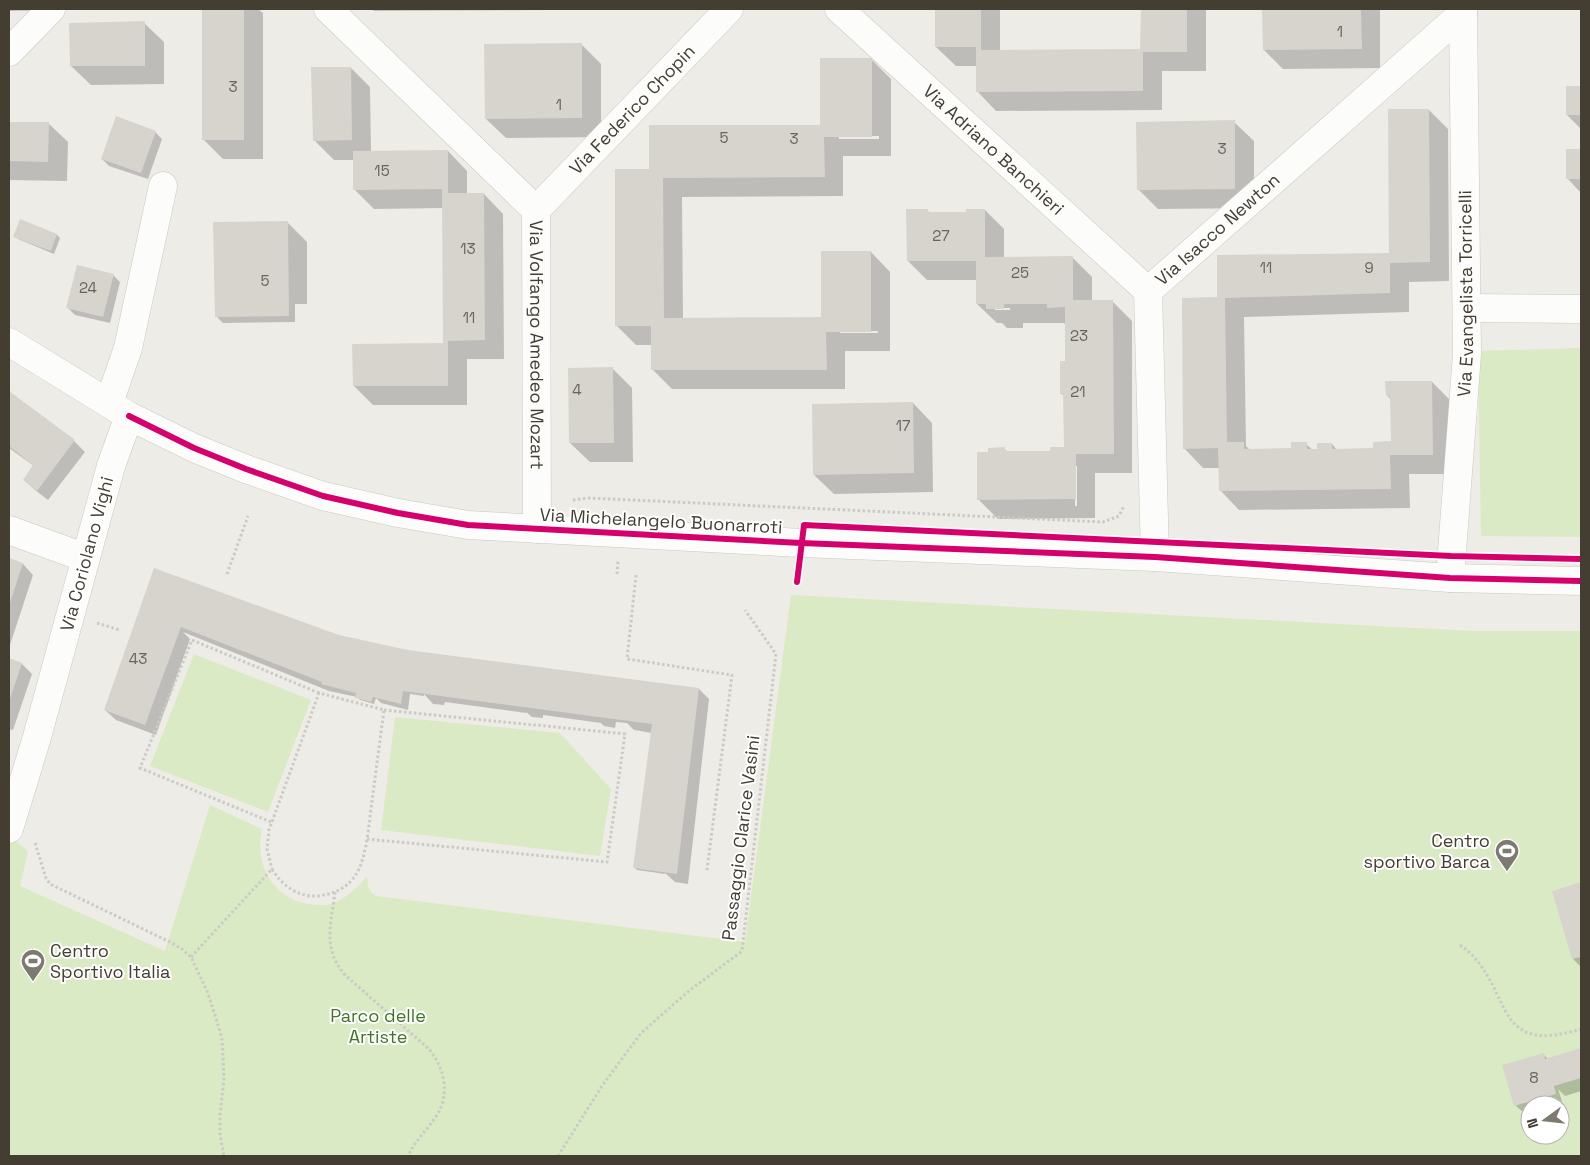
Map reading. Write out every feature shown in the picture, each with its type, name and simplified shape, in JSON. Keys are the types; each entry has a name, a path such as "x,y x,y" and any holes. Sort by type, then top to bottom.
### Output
{"street":[{"path":"9,52 52,9"},
{"name":"Via Volfango Amedeo Mozart","path":"328,9 536,210 537,529"},
{"name":"Via Federico Chopin","path":"536,210 729,9"},
{"name":"Via Adriano Banchieri","path":"839,9 1148,291"},
{"name":"Via Isacco Newton","path":"1155,557 1148,291 1463,11"},
{"name":"Via Evangelista Torricelli","path":"1450,578 1467,354 1463,11"},
{"name":"Via Coriolano Vighi","path":"20,832 37,737 111,466 128,348 163,186"},
{"path":"1467,308 1581,308"},
{"path":"9,342 119,409"},
{"name":"Via Michelangelo Buonarroti","path":"119,409 194,448 246,470 323,496 398,514 468,525 801,544 1155,557 1450,578 1581,581"},
{"path":"9,530 86,558"}],"path":[{"path":"569,500 589,498 1103,522 1119,516 1125,504"},
{"path":"227,574 248,516"},
{"path":"636,575 627,659 732,675 706,870"},
{"path":"90,621 120,630"},
{"path":"271,822 140,768 192,640 319,693 384,710 624,734 607,862 367,839"},
{"path":"319,693 271,822 267,838 267,849 272,869 282,882 291,889 312,896 325,896 349,883 356,875 360,865 367,839 384,710"},
{"path":"20,832 50,884 170,942 191,957 207,991 222,1039 224,1078 220,1135 224,1156"},
{"path":"191,957 272,869"},
{"path":"335,892 329,940 331,952 337,966 429,1049 438,1060 443,1074 443,1103 408,1156"},
{"path":"1460,945 1473,955 1489,978 1511,1020 1525,1031 1543,1035 1563,1034 1581,1029"}],"green space":[{"path":"1581,348 1581,537 1481,536 1478,351"},
{"name":"Parco delle Artiste","path":"791,595 1471,631 1581,631 1581,1156 9,1156 9,836 28,851 20,886 165,951 210,805 262,829 260,842 264,866 268,877 284,895 308,904 331,904 351,893 367,876 369,890 376,896 745,942"},
{"path":"194,654 311,700 268,812 150,766"},
{"path":"395,717 560,733 611,789 600,856 381,830"}],"building":[{"path":"202,9 244,9 244,140 202,140"},
{"path":"935,9 981,9 981,50 1140,49 1141,9 1187,9 1187,52 1143,52 1143,91 976,92 976,47 935,47"},
{"path":"1262,9 1361,9 1362,49 1263,50"},
{"path":"145,21 145,66 70,66 69,23"},
{"path":"582,43 582,118 485,119 484,44"},
{"path":"820,58 872,58 872,137 824,137 825,177 663,178 664,318 821,317 821,251 871,251 871,332 826,332 827,370 651,370 651,326 615,326 615,169 649,169 649,125 820,125"},
{"path":"311,67 351,67 352,140 313,141"},
{"path":"1566,86 1581,86 1581,115 1566,115"},
{"path":"1388,109 1429,109 1430,262 1390,263 1390,293 1225,298 1227,442 1244,442 1244,449 1291,448 1291,442 1307,442 1307,449 1317,449 1317,443 1332,443 1332,449 1373,448 1373,442 1391,441 1390,396 1386,396 1385,381 1432,381 1433,455 1390,455 1391,489 1219,491 1218,448 1183,449 1182,298 1217,297 1217,255 1389,253"},
{"path":"116,116 156,131 141,173 101,159"},
{"path":"1235,120 1235,189 1137,190 1136,122"},
{"path":"9,122 49,122 48,162 9,161"},
{"path":"1566,149 1581,149 1581,179 1566,179"},
{"path":"448,150 448,193 484,193 485,340 448,341 448,386 353,386 352,344 443,343 442,189 353,190 353,151"},
{"path":"906,209 928,209 928,212 966,212 966,209 985,209 985,257 1073,256 1073,300 1113,300 1114,454 1076,454 1076,499 977,500 977,452 988,452 988,448 1005,447 1005,451 1050,451 1050,447 1064,447 1063,393 1060,394 1060,361 1065,361 1065,307 1047,308 1047,304 1004,304 1004,309 986,309 986,304 976,304 976,261 907,261"},
{"path":"20,219 57,234 51,251 13,237"},
{"path":"288,221 289,316 215,317 213,222"},
{"path":"77,265 114,274 103,317 66,308"},
{"path":"613,367 614,443 569,443 568,368"},
{"path":"9,391 75,440 37,491 23,480 33,465 9,446"},
{"path":"913,402 914,473 813,475 812,404"},
{"path":"9,558 23,563 9,606"},
{"path":"154,568 339,635 408,650 699,688 677,874 633,868 652,724 403,691 401,704 373,697 371,702 355,698 356,693 321,684 322,682 181,627 145,725 104,710"},
{"path":"9,658 22,663 9,702"},
{"path":"1581,882 1581,957 1572,959 1552,891"},
{"path":"1581,1048 1581,1078 1554,1086 1556,1094 1552,1095 1520,1095 1520,1104 1514,1106 1502,1065 1544,1053 1545,1059"}],"cycle path":[{"path":"129,416 194,448 246,469 323,496 398,513 468,525 801,543 1155,557 1450,578 1581,581"},
{"path":"797,582 804,525 1451,556 1581,559"}],"place":[{"name":"Centro sportivo Barca","path":"1507,872"},
{"name":"Centro Sportivo Italia","path":"33,982"}]}
